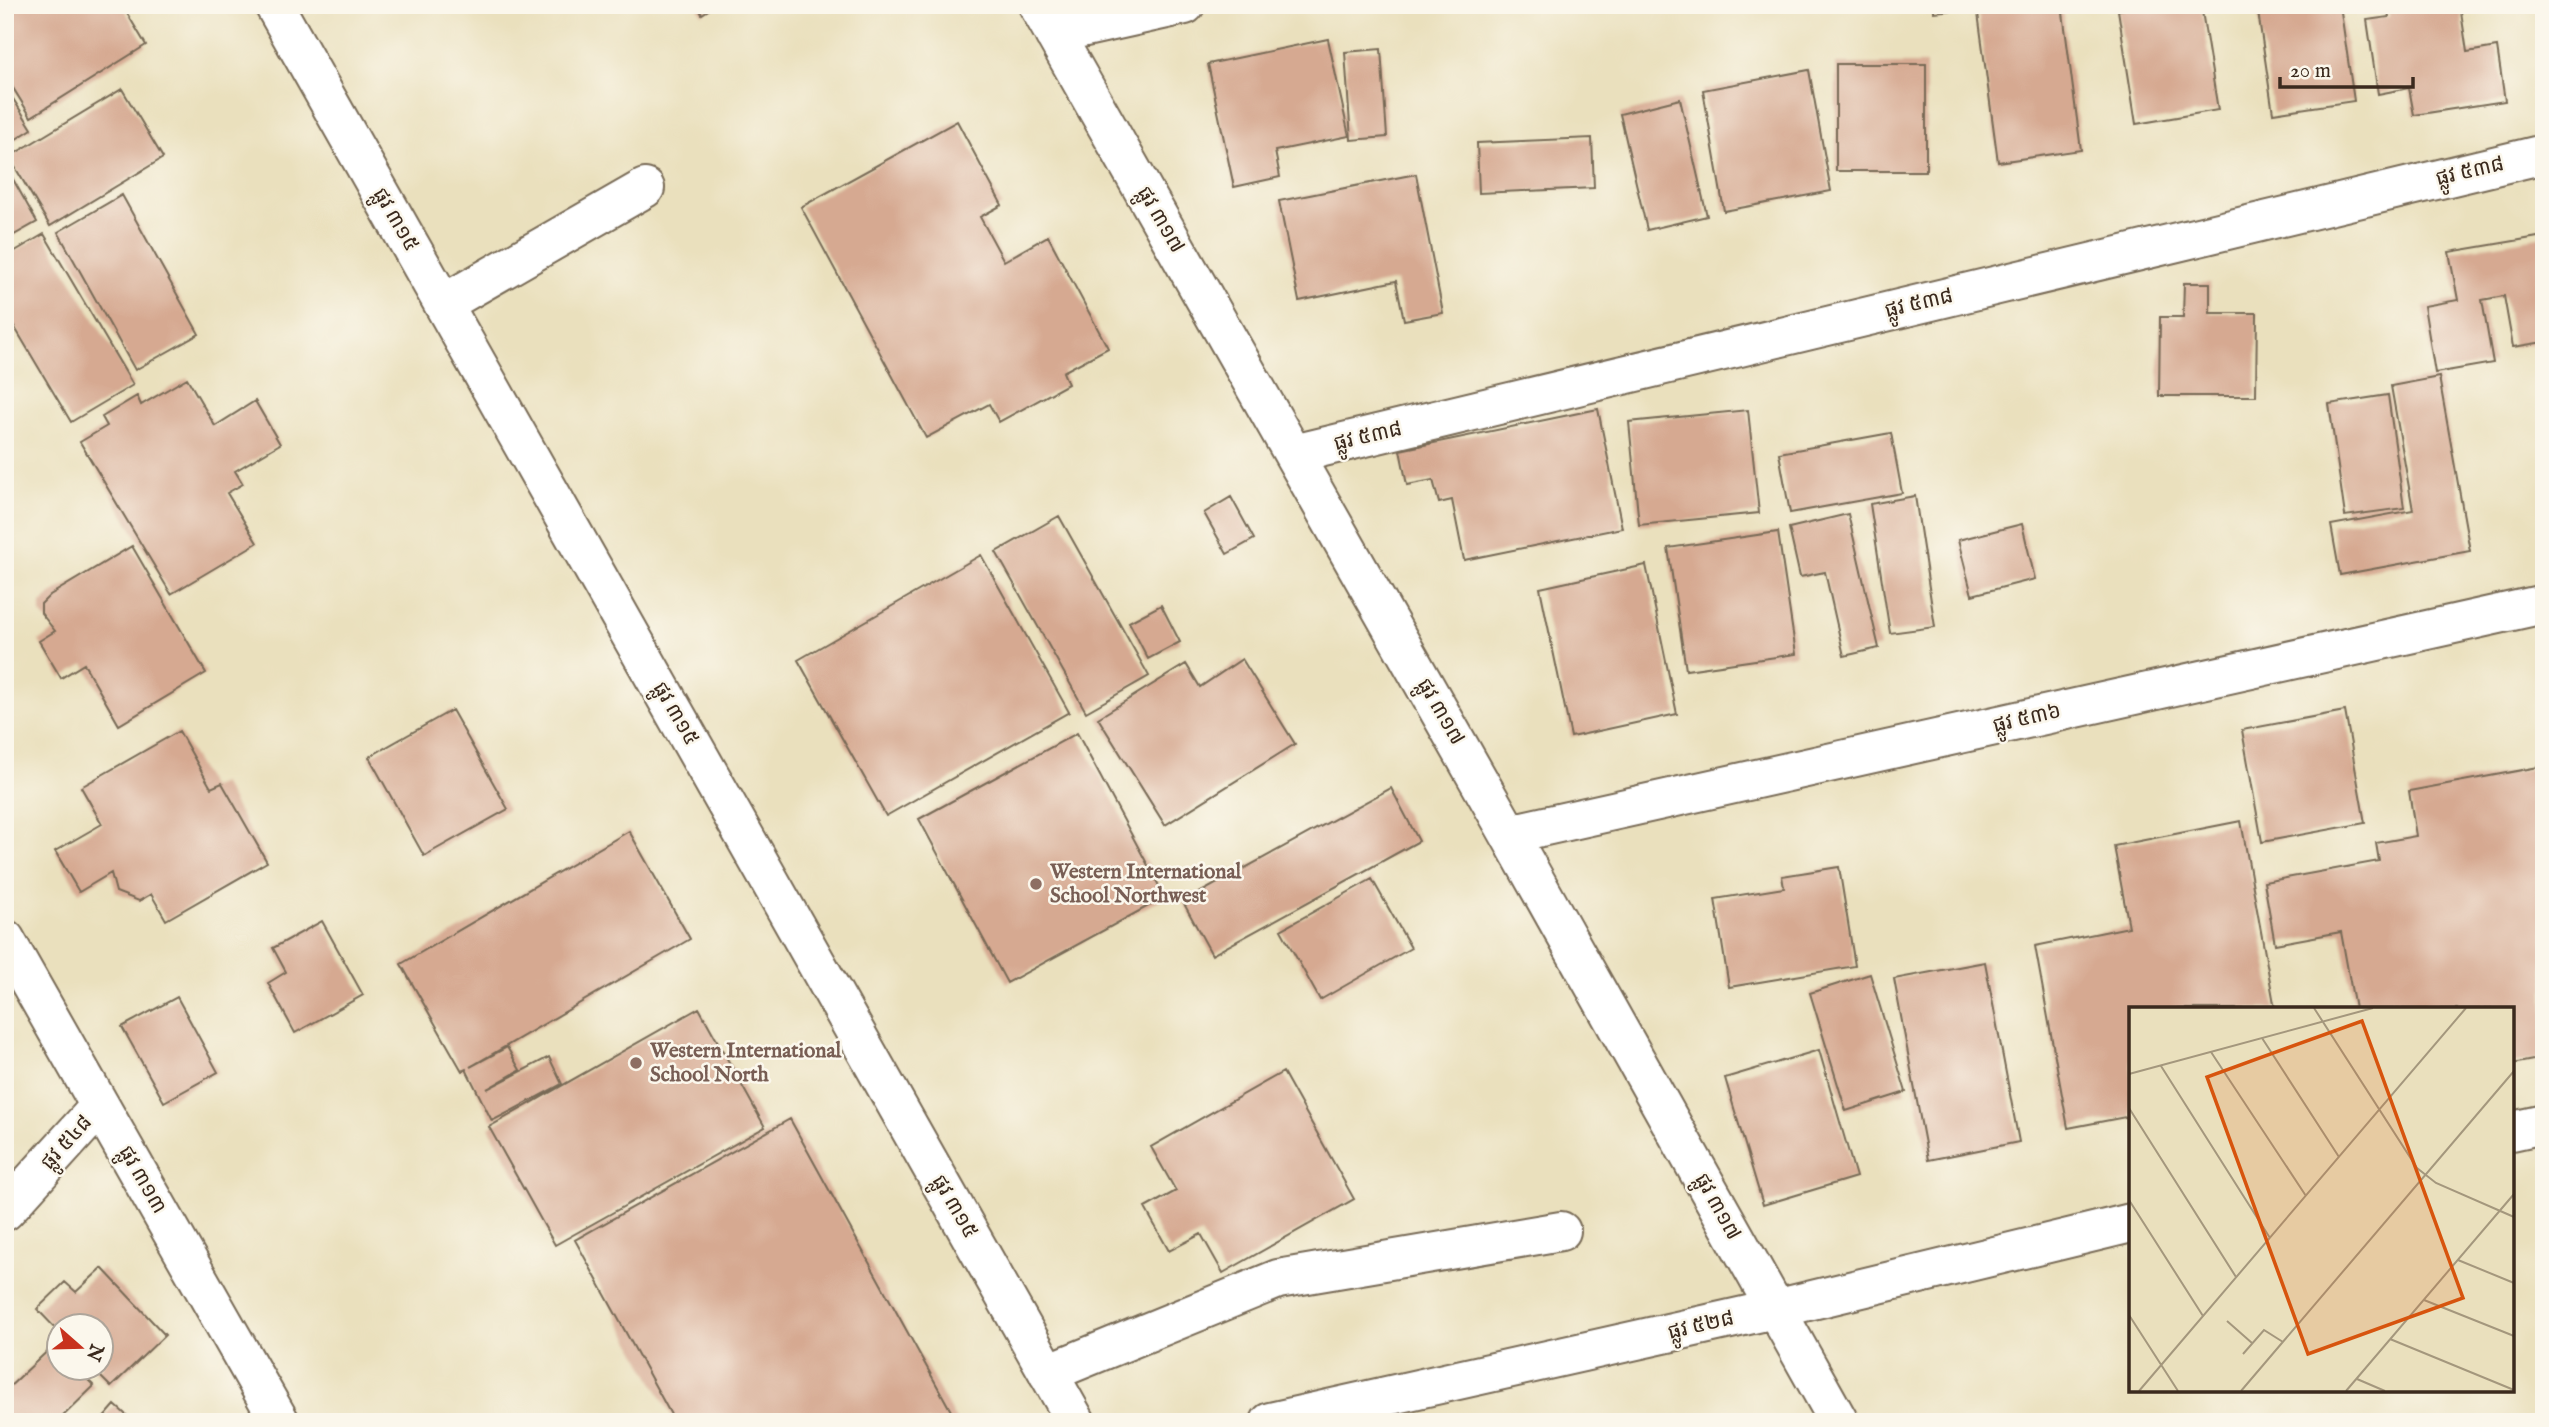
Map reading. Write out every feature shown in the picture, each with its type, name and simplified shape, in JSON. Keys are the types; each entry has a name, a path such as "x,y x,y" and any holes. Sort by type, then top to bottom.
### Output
{"street":[{"name":"ផ្លូវ ៣១៥","path":"274,5 1076,1422"},
{"path":"1046,19 1185,5"},
{"name":"ផ្លូវ ៣១៧","path":"1046,19 1839,1422"},
{"name":"ផ្លូវ ៥៣៨","path":"1294,454 2544,154"},
{"path":"443,304 645,188"},
{"name":"ផ្លូវ ៥៣៦","path":"1509,834 2544,604"},
{"name":"ផ្លូវ ៣១៣","path":"5,939 280,1422"},
{"name":"ផ្លូវ ៥៤៨","path":"5,1211 100,1107"},
{"path":"2514,1131 2544,1124"},
{"name":"ផ្លូវ ៥២៨","path":"1270,1422 1774,1309 2129,1223"},
{"path":"1048,1373 1278,1279 1561,1231"}],"building":[{"path":"5,5 122,5 146,45 31,117 5,75"},
{"path":"697,5 716,5 702,14"},
{"path":"1934,5 1989,5 1989,7 1934,12"},
{"path":"2035,5 2062,5 2081,150 1998,162 1978,13"},
{"path":"2146,5 2201,5 2218,110 2136,124 2118,10"},
{"path":"2257,5 2340,5 2354,101 2273,113"},
{"path":"2387,5 2460,5 2467,52 2497,47 2505,101 2414,115 2409,88 2378,94 2367,20 2389,17"},
{"path":"1328,39 1349,136 1275,151 1280,177 1234,187 1208,64"},
{"path":"1381,49 1387,137 1351,140 1345,52"},
{"path":"1836,64 1926,64 1926,171 1836,171"},
{"path":"1809,70 1831,191 1724,211 1703,90"},
{"path":"5,86 32,129 5,146"},
{"path":"122,89 163,158 50,226 9,157"},
{"path":"1680,99 1707,216 1647,230 1620,114"},
{"path":"957,121 1002,205 980,217 1004,261 1048,236 1108,348 1063,372 1068,384 999,422 989,404 926,438 801,207"},
{"path":"1592,138 1594,188 1479,193 1477,143"},
{"path":"5,165 37,222 5,240"},
{"path":"1416,174 1443,313 1404,320 1396,281 1299,301 1279,201"},
{"path":"122,195 199,334 135,370 58,232"},
{"path":"44,234 133,385 71,422 5,311 5,257"},
{"path":"2544,236 2544,342 2513,347 2504,296 2482,300 2493,363 2435,373 2424,306 2458,300 2449,252"},
{"path":"2184,283 2210,283 2210,313 2257,313 2256,396 2159,396 2160,317 2183,317"},
{"path":"2439,377 2470,551 2340,575 2331,525 2413,510 2391,386"},
{"path":"187,378 215,426 255,401 280,444 235,471 243,484 227,493 257,543 171,594 80,442 107,426 102,417 137,396 141,405"},
{"path":"2388,395 2404,508 2345,516 2329,404"},
{"path":"1598,409 1622,528 1464,560 1452,500 1439,503 1433,480 1407,485 1400,450"},
{"path":"1748,410 1759,513 1639,525 1629,422"},
{"path":"1891,433 1902,493 1790,513 1779,453"},
{"path":"1915,496 1935,627 1890,633 1870,504"},
{"path":"1231,497 1254,539 1227,554 1204,513"},
{"path":"1848,514 1879,648 1844,656 1825,572 1800,577 1789,528"},
{"path":"1059,516 1149,676 1086,712 996,552"},
{"path":"2022,524 2035,579 1972,595 1958,540"},
{"path":"1778,532 1796,654 1686,670 1668,548"},
{"path":"132,546 206,673 119,725 84,664 61,678 39,641 55,631 41,613 41,604 50,595"},
{"path":"981,555 1069,712 886,816 798,660"},
{"path":"1646,565 1677,714 1571,737 1540,588"},
{"path":"1161,605 1180,642 1148,659 1129,622"},
{"path":"1242,659 1295,744 1165,825 1098,718 1186,664 1200,687"},
{"path":"452,710 508,809 424,856 369,757"},
{"path":"2345,711 2365,823 2262,842 2242,730"},
{"path":"179,731 211,788 222,783 267,862 166,920 151,894 139,901 116,892 111,873 79,892 55,851 102,824 81,787"},
{"path":"1077,733 1165,897 1007,983 919,819"},
{"path":"2544,766 2544,1058 2514,1064 2514,1007 2355,1007 2341,932 2275,944 2264,882 2379,861 2376,843 2416,836 2409,791"},
{"path":"1391,788 1419,841 1212,955 1183,902"},
{"path":"2241,821 2275,1007 2129,1007 2129,1116 2068,1128 2035,946 2129,927 2114,846"},
{"path":"629,831 690,939 470,1067 507,1047 520,1070 487,1089 549,1057 562,1084 492,1121 466,1069 462,1071 401,964"},
{"path":"1839,867 1855,966 1729,987 1715,899 1784,888 1782,876"},
{"path":"1372,879 1411,948 1320,1000 1281,930"},
{"path":"322,921 363,995 295,1033 268,983 286,972 273,948"},
{"path":"1985,962 2019,1142 1928,1160 1894,979"},
{"path":"1870,974 1906,1092 1846,1111 1810,993"},
{"path":"177,997 218,1072 164,1102 122,1027"},
{"path":"699,1008 765,1127 555,1245 489,1127"},
{"path":"1819,1050 1856,1177 1763,1205 1725,1078"},
{"path":"1283,1072 1354,1199 1223,1273 1201,1234 1169,1251 1145,1208 1176,1191 1151,1147"},
{"path":"790,1119 957,1422 675,1422 575,1240"},
{"path":"102,1268 165,1335 111,1387 106,1382 116,1382 116,1312 46,1312 46,1318 37,1309 65,1282 76,1292"},
{"path":"46,1353 46,1382 90,1382 94,1386 57,1422 5,1422 5,1391"},
{"path":"115,1405 134,1422 100,1422"}],"place":[{"name":"Western International School Northwest","path":"1036,884"},
{"name":"Western International School North","path":"636,1063"}]}
